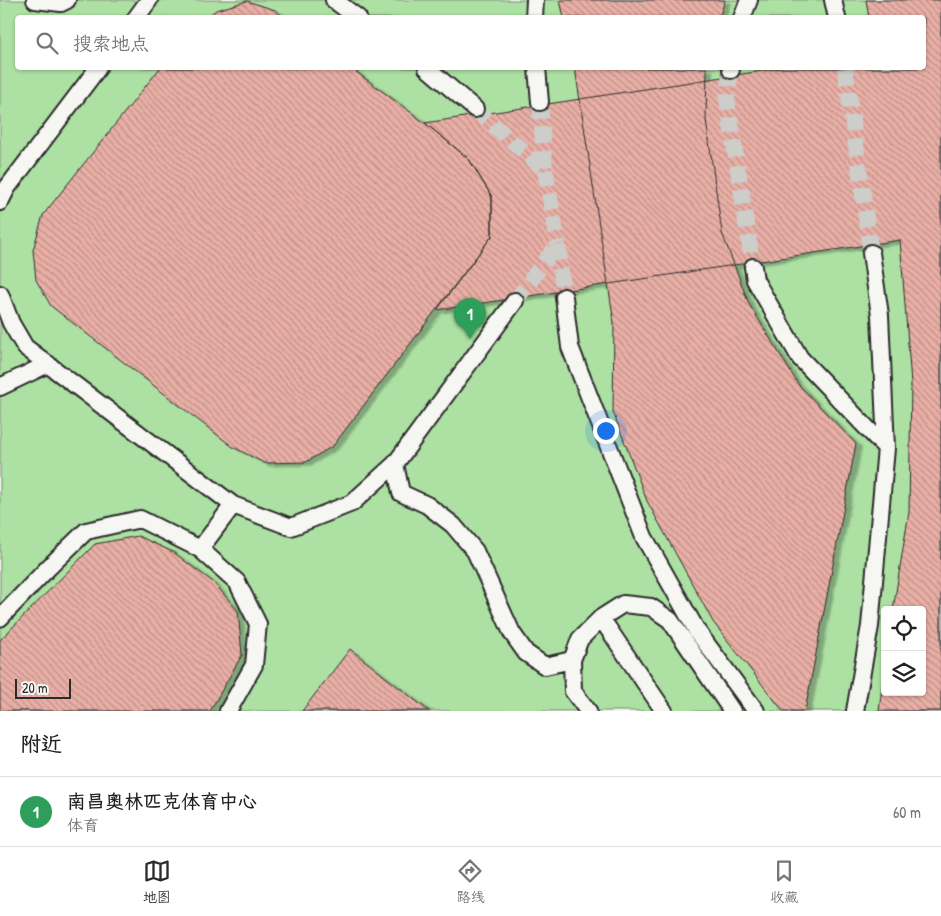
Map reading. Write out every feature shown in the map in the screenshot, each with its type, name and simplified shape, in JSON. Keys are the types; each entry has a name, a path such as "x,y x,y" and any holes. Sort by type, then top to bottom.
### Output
{"street":[{"path":"35,0 61,3 67,0"},
{"path":"138,15 149,0"},
{"path":"334,0 354,15"},
{"path":"534,0 534,15"},
{"path":"743,15 749,0"},
{"path":"833,0 836,15"},
{"path":"2,192 96,70"},
{"path":"429,70 475,109"},
{"path":"537,70 540,102"},
{"path":"855,711 870,626 886,448 880,315 871,253"},
{"path":"753,266 755,280 800,358 886,448"},
{"path":"0,294 11,323 25,347 233,505 292,527 352,504 395,464 516,301"},
{"path":"564,297 570,347 644,537 689,633 732,711"},
{"path":"0,387 48,364"},
{"path":"395,464 401,493 427,505 453,524 475,551 512,634 526,653 545,666 572,660"},
{"path":"200,549 233,505"},
{"path":"0,618 86,531 140,519 200,549 237,582 258,624 254,665 228,711"},
{"path":"588,711 573,691 572,660 580,639 600,618 623,604 651,606 689,633 756,711"},
{"path":"600,618 664,711"}],"green space":[{"path":"0,0 941,0 941,711 0,711"}],"building":[{"path":"560,0 725,0 720,15 563,15"},
{"path":"866,0 941,0 941,711 879,711 881,695 926,696 926,606 894,606 909,512 911,383 900,240 437,310 492,236 492,197 469,159 425,123 768,70 926,70 926,15 868,15"},
{"path":"247,1 275,10 281,15 210,15 216,10"},
{"path":"158,70 354,70 425,123 469,159 492,197 492,236 333,446 306,462 264,463 233,447 51,306 36,280 33,250 43,215"},
{"path":"575,70 707,70 706,120 722,233 749,304 798,384 856,444 805,711 783,711 713,622 647,501 613,412 614,323"},
{"path":"138,536 173,552 213,582 238,611 242,655 210,711 0,711 0,640 95,544"},
{"path":"350,649 429,711 302,711"}],"tunnel":[{"path":"731,70 727,99 753,267"},
{"path":"845,70 871,253"},
{"path":"475,109 545,170 540,102"},
{"path":"545,170 558,244"},
{"path":"515,301 558,244 564,297"}],"place":[{"name":"南昌奥林匹克体育中心","path":"470,339"}]}
